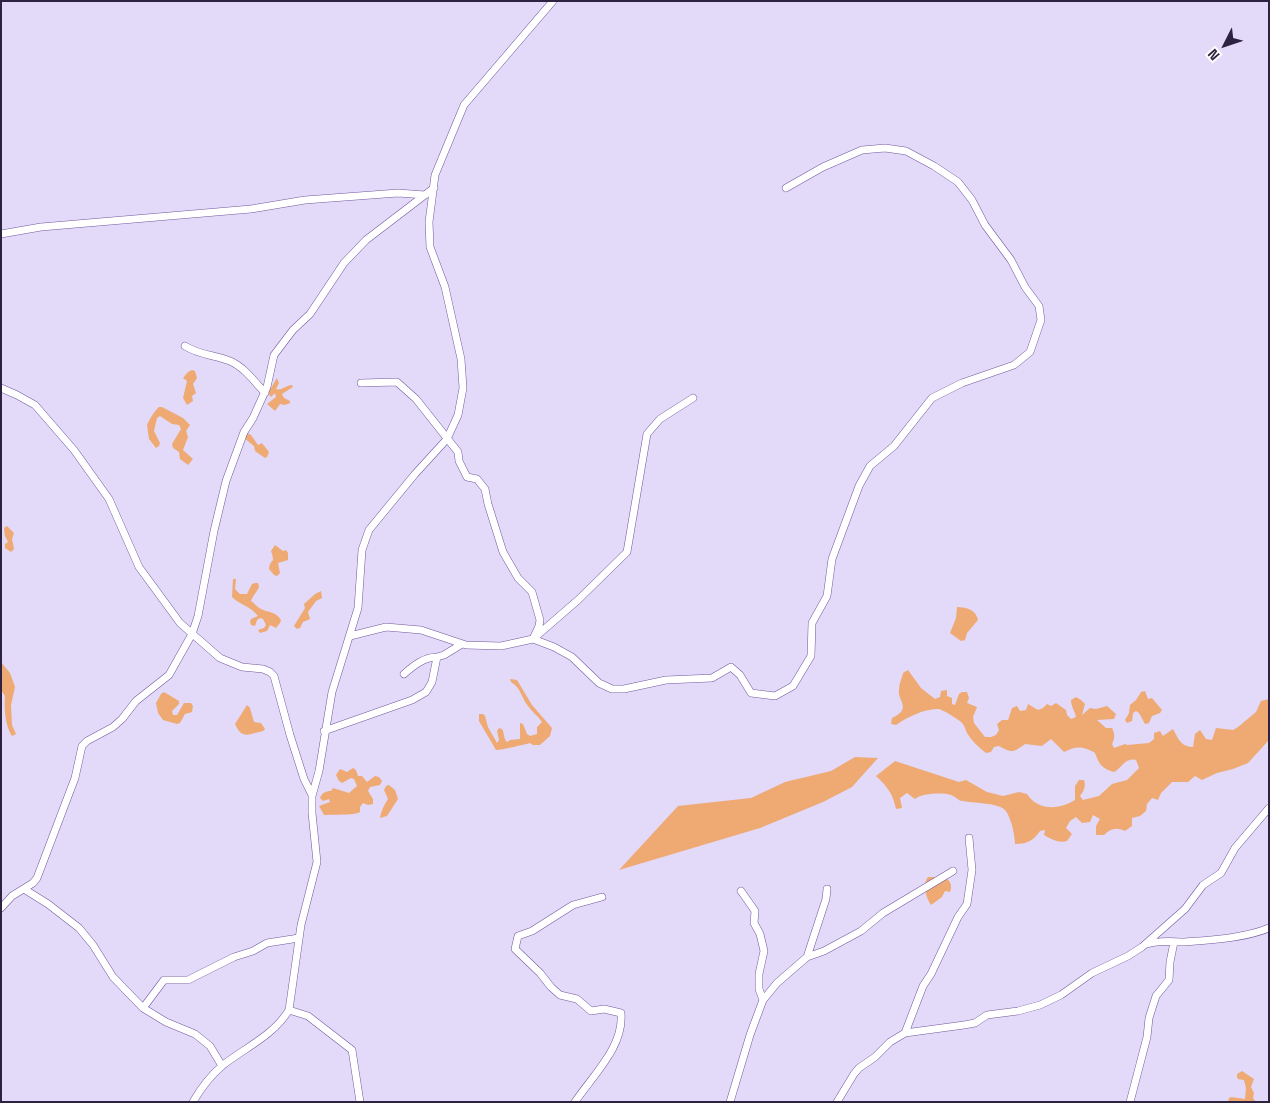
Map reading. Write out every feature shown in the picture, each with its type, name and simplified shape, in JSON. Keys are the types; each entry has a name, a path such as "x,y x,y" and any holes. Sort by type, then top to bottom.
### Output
{"street":[{"path":"193,1102 202,1087 222,1066 270,1033 282,1022 289,1010 302,922 317,862 312,796 319,771 324,731 332,692 358,608 362,550 369,530 414,474 447,439 458,415 463,388 461,359 445,288 430,247 429,222 435,176 464,105 553,1"},
{"path":"533,638 572,657 600,683 612,689 624,689 666,680 712,678 731,667 740,674 751,693 775,696 793,686 811,656 812,623 827,596 832,559 860,486 870,466 894,446 932,398 962,383 1014,365 1030,352 1041,320 1039,306 1025,287 1011,260 985,225 972,200 958,182 906,151 885,148 862,150 823,167 786,188"},
{"path":"1,908 12,896 37,878 75,778 82,746 87,741 113,728 122,720 136,701 169,675 192,634 198,616 226,480 244,432 265,393 276,352 293,330 310,314 344,263 366,240 434,188"},
{"path":"1,234 41,227 252,209 305,200 398,193 425,195"},
{"path":"185,346 197,352 231,362 247,374 265,393"},
{"path":"361,383 397,382 416,399 458,452 459,461 468,477 477,479 485,489 503,552 518,578 532,592 540,620 533,638"},
{"path":"1,388 35,406 74,450 109,499 139,567 172,614 220,658 242,667 263,669 274,676 290,735 312,796"},
{"path":"350,636 386,627 421,630 462,644 501,646 533,638 578,600 627,552 647,434 660,419 694,398"},
{"path":"404,674 412,666 431,657 444,655 462,644"},
{"path":"324,731 412,700 426,692 432,682 437,657"},
{"path":"837,1102 859,1068 875,1057 890,1042 905,1033 964,1026 975,1023 987,1015 1018,1011 1040,1005 1056,998 1092,972 1128,956 1142,947 1185,909 1203,885 1221,873 1235,848 1269,808"},
{"path":"905,1033 923,986 931,974 958,917 967,904 972,870 969,838"},
{"path":"730,1102 750,1035 763,1000 777,983 806,957 824,951 861,931 883,914 953,871"},
{"path":"24,889 48,904 79,928 94,945 113,977 143,1008 166,1022 195,1034 210,1046 222,1066"},
{"path":"806,957 826,899 826,889"},
{"path":"741,891 755,911 754,923 760,934 764,951 759,974 759,989 763,1000"},
{"path":"575,1102 614,1050 622,1021 621,1013 604,1009 592,1011 577,999 560,995 515,949 518,936 532,931 573,906 602,897"},
{"path":"1142,947 1156,942 1211,940 1269,928"},
{"path":"143,1008 164,980 188,980 267,943 299,938"},
{"path":"1130,1102 1147,1037 1149,1018 1156,996 1169,980 1174,942"},
{"path":"289,1010 308,1016 352,1050 360,1102"}],"shaded area":[{"path":"192,370 195,371 197,378 193,384 196,393 192,396 193,401 187,405 183,398 187,381 183,378"},
{"path":"277,378 279,383 276,389 290,385 293,387 282,394 290,403 280,404 275,411 267,404 276,397 275,393 271,397 268,393"},
{"path":"159,407 183,418 190,425 186,431 188,437 183,450 193,459 188,465 180,459 179,452 173,448 172,444 181,429 179,425 172,424 160,416 157,418 154,431 160,443 159,446 156,448 149,439 147,425"},
{"path":"246,432 251,435 258,445 262,443 269,452 267,457 265,458 255,451 254,446 244,438"},
{"path":"7,526 14,533 12,539 14,549 11,552 5,548 5,544 8,542 4,528"},
{"path":"275,545 283,551 286,550 288,553 288,560 278,563 280,573 277,576 269,569 270,563 273,560 271,551"},
{"path":"233,579 236,579 235,589 240,594 247,594 252,584 258,583 259,587 251,601 260,608 279,617 281,620 276,628 270,625 267,631 260,633 258,630 266,625 263,619 260,618 255,626 251,625 251,619 258,616 232,597"},
{"path":"321,591 322,598 316,601 308,612 310,619 303,622 300,628 297,629 294,626 305,608 304,604"},
{"path":"957,607 970,610 978,620 967,633 965,640 961,641 950,633 956,618"},
{"path":"1,662 10,673 15,687 11,705 12,725 16,734 12,736 6,717 5,696 1,690"},
{"path":"908,670 921,688 935,699 940,697 941,691 947,690 947,696 952,698 952,704 955,705 959,694 967,692 969,698 967,703 977,707 973,717 974,723 985,737 996,735 999,730 997,724 1002,720 1008,720 1012,708 1017,706 1020,711 1026,710 1028,704 1038,710 1047,704 1051,706 1056,703 1066,710 1067,715 1071,719 1076,717 1071,700 1076,697 1085,704 1082,715 1090,708 1096,709 1107,706 1116,714 1114,719 1097,720 1106,728 1112,728 1114,740 1112,744 1114,748 1125,744 1149,743 1154,739 1154,733 1160,731 1163,736 1173,729 1183,744 1193,747 1195,734 1200,730 1206,739 1212,740 1216,728 1233,730 1256,712 1261,701 1269,699 1269,740 1248,763 1202,780 1195,776 1188,782 1172,782 1161,793 1158,800 1152,798 1147,804 1146,811 1140,816 1132,818 1132,826 1125,831 1114,829 1104,835 1096,835 1096,826 1100,819 1093,815 1090,822 1082,823 1076,817 1070,821 1066,828 1072,834 1067,841 1058,841 1044,835 1045,830 1040,831 1029,841 1015,844 1011,821 1002,808 961,801 945,794 928,794 915,799 907,793 900,798 902,808 896,809 889,791 876,776 895,761 959,782 966,780 987,792 1003,796 1019,792 1027,794 1037,804 1056,807 1075,800 1075,786 1079,780 1084,780 1085,782 1080,796 1083,800 1099,796 1112,784 1127,780 1139,768 1136,760 1126,761 1114,772 1102,766 1095,753 1080,748 1064,752 1051,739 1042,746 1025,744 1012,751 999,746 986,753 971,739 961,722 939,709 911,716 896,725 891,724 892,718 902,711 903,708 899,688 903,673"},
{"path":"510,679 517,680 532,705 552,728 550,736 540,745 530,743 496,750 479,721 479,714 483,714 497,743 499,740 497,731 499,728 502,729 507,742 520,739 520,723 523,724 527,734 530,736 537,734 537,727 542,722"},
{"path":"1145,691 1148,699 1152,698 1162,710 1160,713 1152,716 1149,723 1145,724 1136,711 1133,713 1132,721 1127,723 1125,720 1129,713 1130,705 1141,692"},
{"path":"164,692 179,701 179,704 172,711 173,715 177,715 184,703 191,703 193,706 192,712 185,714 180,723 177,724 163,720 158,713 156,703"},
{"path":"247,705 250,708 254,722 261,723 265,729 263,731 246,735 238,729 235,724"},
{"path":"855,757 878,758 852,787 823,802 760,828 619,870 678,806 751,798 785,782 831,771"},
{"path":"353,768 358,776 362,776 367,782 375,776 379,777 382,781 380,785 370,787 368,791 373,799 373,804 363,803 360,807 360,812 357,813 324,815 319,806 330,802 329,799 323,801 320,798 325,792 331,791 333,788 349,793 357,786 354,779 351,778 342,783 336,775 340,769 347,772"},
{"path":"389,785 395,790 398,799 387,816 380,818 388,799 384,790"},
{"path":"928,877 934,877 937,885 942,880 947,879 951,886 950,892 945,891 942,897 931,905 925,891 925,883"},
{"path":"1242,1071 1254,1079 1251,1087 1254,1093 1253,1098 1256,1102 1228,1102 1231,1097 1245,1099 1246,1088 1244,1080 1237,1077 1237,1074"}]}
